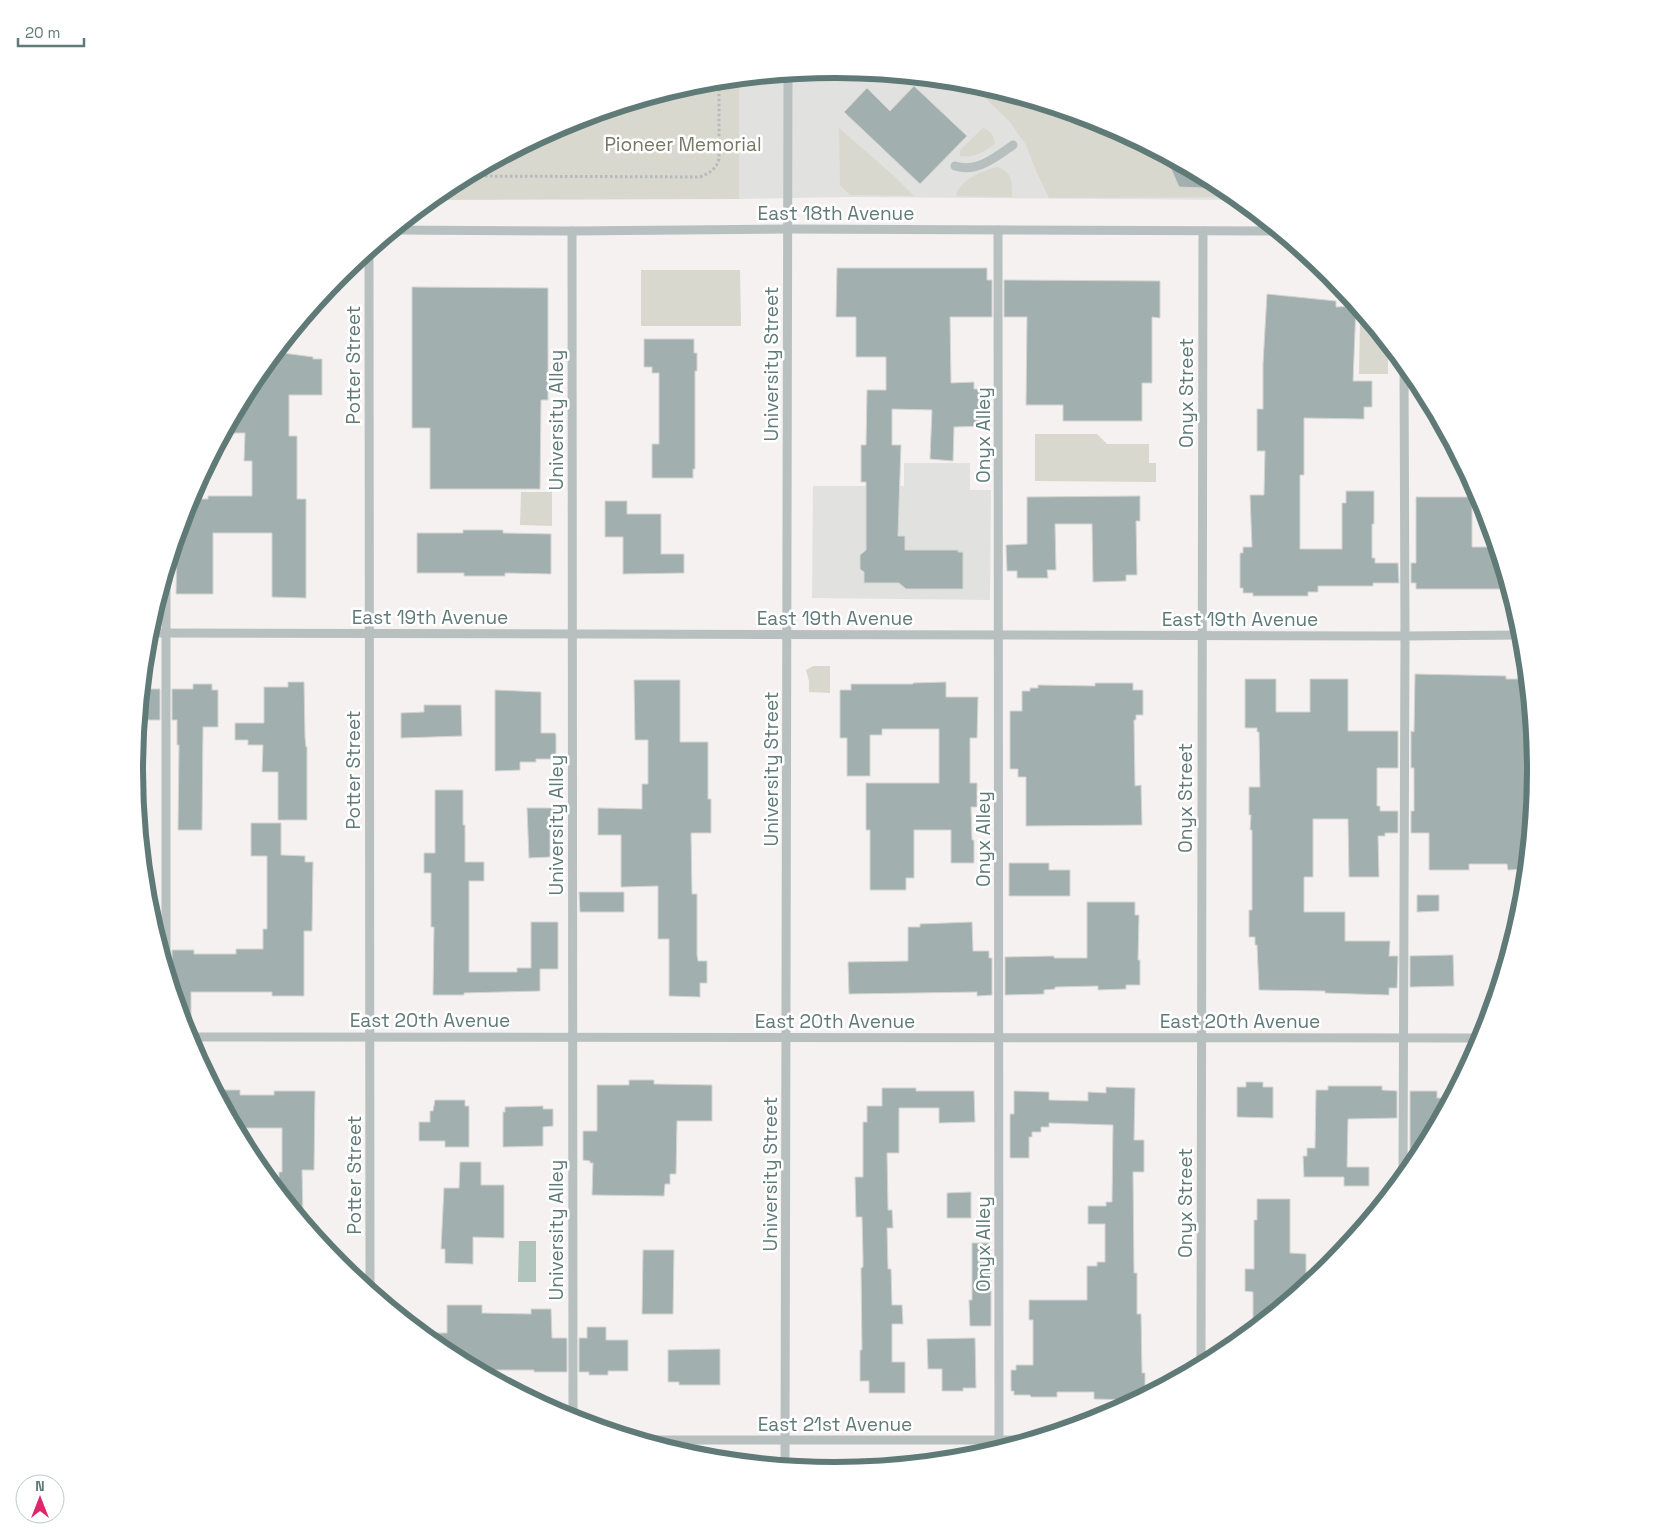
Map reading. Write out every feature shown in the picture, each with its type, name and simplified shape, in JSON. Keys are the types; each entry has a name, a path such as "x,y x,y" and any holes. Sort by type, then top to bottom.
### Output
{"street":[{"name":"University Street","path":"785,1460 788,79"},
{"path":"955,166 965,169 976,167 995,158 1013,145"},
{"name":"East 18th Avenue","path":"402,230 1269,231"},
{"name":"Onyx Alley","path":"998,230 1000,635 999,1441"},
{"name":"University Alley","path":"572,231 573,1410"},
{"name":"Onyx Street","path":"1201,1356 1203,231"},
{"name":"Potter Street","path":"369,258 370,1282"},
{"path":"1403,1164 1404,377"},
{"path":"166,594 166,945"},
{"name":"East 19th Avenue","path":"156,633 1514,635"},
{"name":"East 20th Avenue","path":"197,1037 1472,1038"},
{"name":"East 21st Avenue","path":"665,1440 988,1444"}],"path":[{"path":"479,176 700,177 712,171 719,159 719,88"}],"shaded area":[{"path":"835,78 925,83 1014,101 1057,114 1100,130 1141,149 1181,170 1227,200 850,197 739,199 739,84 790,79"},
{"path":"904,463 970,463 970,490 991,490 990,600 812,598 813,486 904,486"},
{"path":"519,1241 536,1241 536,1282 518,1282"}],"green space":[{"name":"Pioneer Memorial","path":"739,84 739,199 443,200 489,170 570,130 656,101"},
{"path":"980,93 1057,114 1100,130 1181,170 1223,197 1049,198 1026,145 1010,122"},
{"path":"839,128 914,196 850,195 840,185"},
{"path":"983,128 992,134 995,144 979,154 960,156 960,150"},
{"path":"997,167 1006,172 1011,178 1012,197 956,196 958,190 967,180 978,173"},
{"path":"641,270 740,270 741,326 641,326"},
{"path":"1360,319 1388,354 1388,374 1359,374"},
{"path":"1035,434 1097,434 1107,444 1149,444 1149,463 1156,463 1156,482 1035,481"},
{"path":"521,492 552,492 552,526 520,525"},
{"path":"813,666 830,666 830,693 809,692 806,670"}],"building":[{"path":"914,86 967,136 920,184 844,112 867,88 890,111"},
{"path":"1169,164 1210,188 1179,187"},
{"path":"837,268 987,268 987,280 992,280 992,317 950,317 951,383 974,382 974,389 981,389 982,405 989,405 989,426 954,427 953,461 930,459 932,410 892,409 892,445 901,445 898,536 905,536 905,550 958,550 958,552 963,552 963,589 906,589 899,583 864,583 864,572 860,569 860,555 866,550 866,482 861,482 861,445 866,445 867,390 886,390 886,357 856,357 856,317 836,317"},
{"path":"1004,280 1160,281 1160,318 1152,317 1152,383 1142,383 1142,421 1063,421 1063,405 1026,405 1027,317 1004,317"},
{"path":"412,287 548,288 548,400 541,400 540,489 430,489 430,428 412,428"},
{"path":"1267,294 1336,301 1336,307 1349,306 1356,314 1353,381 1372,381 1372,407 1364,407 1364,419 1304,418 1304,475 1300,475 1300,549 1342,549 1342,503 1346,503 1346,491 1374,491 1372,558 1375,558 1375,563 1398,563 1399,583 1373,583 1373,586 1318,586 1318,592 1308,592 1308,596 1253,596 1253,593 1243,593 1243,588 1240,588 1240,553 1243,553 1243,547 1252,547 1250,495 1264,495 1265,451 1257,451 1257,409 1263,409 1263,364"},
{"path":"644,339 694,339 694,353 697,353 697,371 695,371 695,469 693,469 693,478 652,478 652,444 659,444 659,373 652,373 652,367 644,367"},
{"path":"282,353 322,359 322,395 289,395 289,436 297,436 297,499 306,499 306,598 272,597 272,533 213,533 213,594 176,594 177,558 199,499 208,499 208,496 252,496 252,461 244,461 245,433 230,433"},
{"path":"1140,496 1140,521 1136,521 1137,575 1126,575 1126,581 1093,582 1092,524 1055,524 1056,570 1047,570 1048,578 1017,578 1017,571 1007,571 1006,545 1027,544 1027,497"},
{"path":"1416,497 1471,497 1472,547 1490,547 1502,585 1500,585 1500,589 1416,589 1416,583 1411,583 1411,563 1416,563"},
{"path":"605,501 627,501 627,514 661,514 661,554 684,554 684,573 623,574 623,537 605,537"},
{"path":"463,530 503,530 503,533 551,534 551,574 505,573 505,576 464,576 464,573 417,573 417,533 463,533"},
{"path":"1415,674 1506,676 1506,679 1521,679 1526,724 1527,770 1526,815 1520,869 1508,870 1507,864 1469,864 1469,870 1429,870 1429,833 1411,833 1411,811 1414,811 1414,768 1411,768 1411,731 1414,732"},
{"path":"1245,679 1276,679 1276,712 1310,712 1310,679 1348,679 1348,731 1398,731 1398,768 1377,768 1377,806 1380,806 1380,811 1398,811 1398,833 1385,833 1385,836 1378,836 1379,877 1349,877 1348,819 1313,819 1313,877 1304,877 1304,912 1345,912 1345,941 1390,941 1389,956 1398,956 1397,988 1389,988 1389,995 1325,993 1325,991 1259,990 1257,945 1255,945 1255,937 1249,937 1249,910 1252,910 1252,830 1250,830 1249,787 1260,787 1259,732 1257,732 1257,728 1245,728"},
{"path":"634,680 680,680 680,742 708,742 708,799 711,799 711,833 691,833 692,894 697,894 697,955 698,961 707,961 707,983 700,983 700,997 669,996 669,939 658,939 658,886 621,887 621,835 598,835 598,808 642,809 642,784 648,784 648,740 635,740"},
{"path":"288,682 304,682 305,737 307,747 307,820 278,820 278,772 262,772 263,745 248,745 248,740 235,740 235,723 264,723 264,687 288,687"},
{"path":"946,682 946,697 978,697 977,738 970,738 970,783 977,783 977,807 971,807 974,863 951,863 951,830 914,830 914,878 906,878 906,890 870,890 870,830 866,830 866,783 939,783 939,729 882,729 882,735 870,735 870,776 847,776 847,738 840,738 840,690 851,690 851,684"},
{"path":"1095,683 1133,683 1133,690 1143,690 1143,715 1136,715 1136,720 1134,720 1135,786 1141,785 1142,825 1026,826 1026,777 1018,777 1018,769 1010,769 1010,711 1022,711 1022,691 1038,688 1038,685 1095,686"},
{"path":"193,684 212,684 212,690 218,690 218,727 203,727 202,830 178,830 179,745 177,745 177,720 172,720 172,689 193,689"},
{"path":"148,689 160,689 160,720 144,720"},
{"path":"495,690 541,692 541,733 555,733 556,759 536,759 536,762 520,762 520,770 495,771"},
{"path":"424,705 461,705 462,736 401,738 401,713 424,712"},
{"path":"435,790 463,790 465,862 484,862 484,881 469,881 469,972 517,972 517,968 531,968 531,922 558,922 558,969 540,969 540,991 433,995 434,927 431,927 431,873 424,873 424,853 435,853"},
{"path":"527,808 556,808 556,829 550,829 550,857 529,858"},
{"path":"251,823 281,823 281,855 305,856 305,862 313,862 312,931 304,931 304,996 272,996 272,992 191,992 191,1021 172,965 172,950 194,950 194,954 236,954 236,949 263,949 263,929 267,929 267,856 251,856"},
{"path":"1009,863 1049,863 1049,870 1070,870 1070,896 1009,896"},
{"path":"579,892 624,892 624,912 580,912"},
{"path":"1417,895 1439,895 1439,911 1417,912"},
{"path":"1087,902 1135,902 1135,915 1139,915 1138,960 1140,960 1140,985 1126,985 1126,989 1098,990 1098,986 1055,987 1055,989 1044,990 1044,994 1005,995 1005,957 1054,956 1054,958 1087,958"},
{"path":"972,922 973,951 989,951 989,958 992,958 992,995 977,996 977,992 849,994 848,962 908,961 908,927 920,927 920,924"},
{"path":"1453,955 1454,986 1410,987 1410,956"},
{"path":"629,1080 654,1080 654,1084 712,1085 712,1121 677,1121 676,1174 670,1174 670,1184 665,1184 664,1196 592,1195 593,1163 583,1160 583,1131 597,1131 597,1085 629,1085"},
{"path":"1246,1082 1263,1082 1263,1087 1273,1087 1273,1118 1237,1117 1237,1087 1246,1087"},
{"path":"1328,1086 1382,1086 1382,1090 1397,1091 1397,1118 1348,1119 1347,1167 1369,1167 1369,1186 1344,1186 1344,1177 1304,1177 1303,1156 1307,1156 1307,1148 1315,1148 1316,1090 1328,1090"},
{"path":"1106,1087 1135,1088 1134,1140 1144,1140 1144,1172 1133,1172 1134,1273 1137,1273 1137,1314 1141,1314 1142,1373 1145,1373 1145,1388 1120,1400 1094,1399 1094,1392 1057,1392 1057,1397 1014,1395 1014,1391 1011,1391 1011,1370 1016,1370 1016,1365 1033,1365 1033,1320 1029,1320 1029,1300 1087,1300 1087,1266 1097,1266 1097,1262 1105,1262 1105,1224 1088,1224 1088,1206 1106,1206 1106,1202 1112,1202 1113,1125 1049,1123 1049,1127 1041,1127 1041,1132 1032,1132 1032,1137 1029,1137 1029,1158 1010,1158 1010,1114 1014,1114 1014,1091 1049,1092 1049,1100 1088,1101 1088,1092 1106,1093"},
{"path":"882,1088 916,1088 916,1091 974,1091 975,1122 939,1123 939,1108 899,1108 899,1153 887,1153 888,1210 892,1210 893,1228 887,1228 888,1269 891,1269 892,1305 902,1305 903,1324 892,1324 892,1362 905,1362 905,1393 869,1393 869,1381 860,1381 860,1350 862,1350 861,1268 863,1267 863,1257 862,1217 856,1217 855,1177 863,1177 863,1122 867,1122 867,1106 882,1106"},
{"path":"222,1090 240,1090 240,1095 274,1095 274,1091 315,1091 314,1170 302,1170 303,1211 279,1181 279,1172 282,1172 282,1128 244,1128"},
{"path":"1410,1091 1437,1091 1437,1098 1444,1098 1410,1154"},
{"path":"435,1100 465,1100 465,1106 469,1106 469,1147 445,1147 445,1141 419,1141 419,1122 430,1122 430,1111 433,1111"},
{"path":"543,1106 543,1109 553,1109 553,1126 543,1127 543,1146 503,1147 503,1112 505,1112 505,1107"},
{"path":"460,1162 481,1162 481,1185 504,1185 504,1238 473,1237 473,1264 445,1263 445,1249 441,1249 444,1188 459,1188"},
{"path":"971,1192 971,1218 947,1218 947,1193"},
{"path":"1257,1199 1290,1199 1290,1253 1306,1254 1306,1276 1253,1321 1253,1292 1245,1291 1245,1269 1254,1269 1254,1220 1257,1220"},
{"path":"972,1243 991,1243 991,1326 970,1326 969,1300 972,1300"},
{"path":"643,1250 674,1250 673,1314 642,1314"},
{"path":"447,1305 482,1305 482,1313 531,1314 531,1309 551,1309 552,1338 567,1338 567,1372 491,1370 434,1333 447,1333"},
{"path":"587,1327 606,1327 606,1340 628,1340 628,1371 608,1371 608,1375 589,1375 589,1372 579,1372 579,1338 587,1338"},
{"path":"975,1338 976,1388 963,1388 963,1391 942,1391 942,1369 928,1369 927,1339"},
{"path":"720,1349 720,1385 679,1385 679,1382 668,1382 668,1350"}]}
